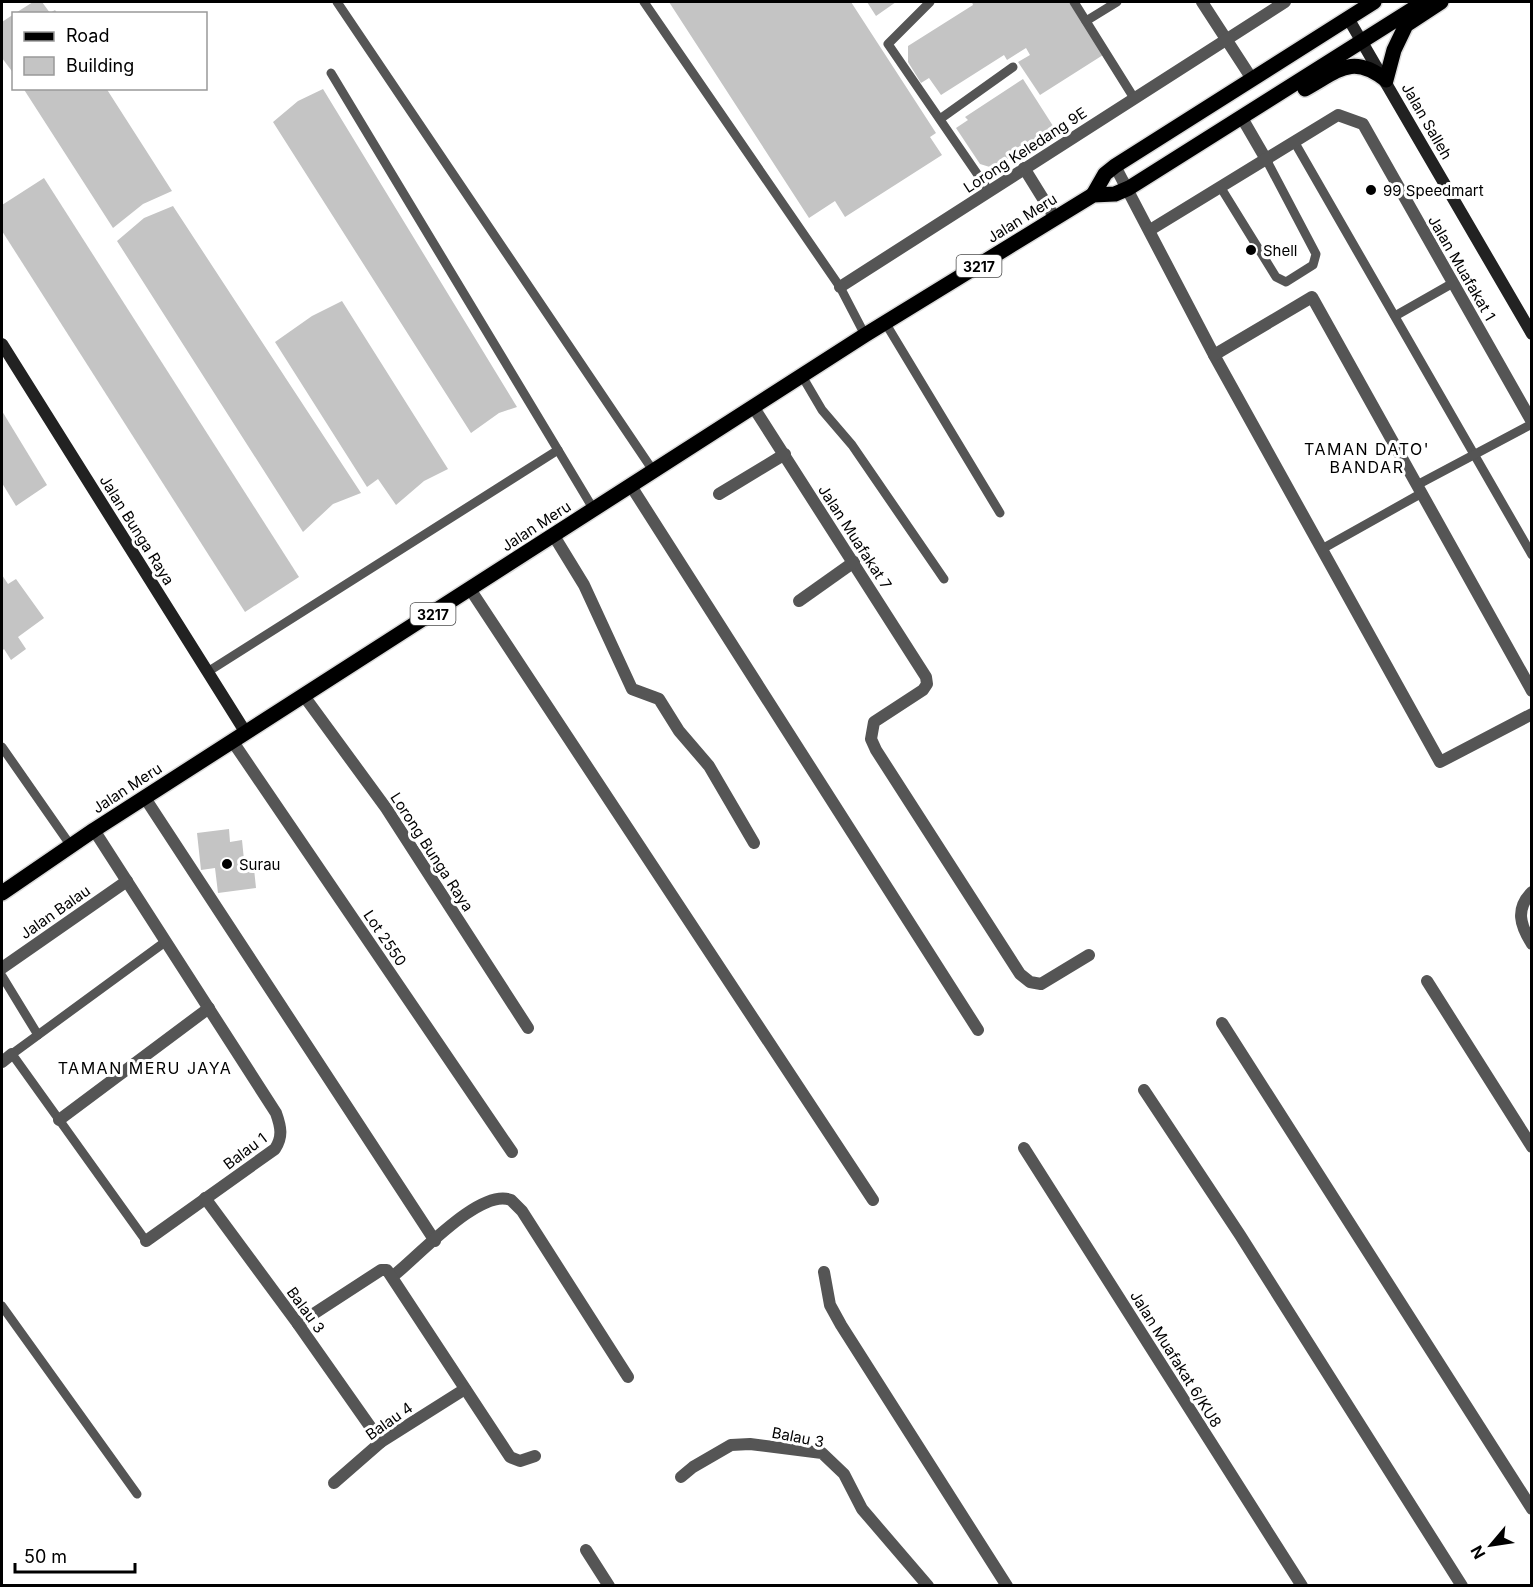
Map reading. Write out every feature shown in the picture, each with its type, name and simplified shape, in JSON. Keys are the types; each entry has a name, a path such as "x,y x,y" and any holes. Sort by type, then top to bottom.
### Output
{"main road":[{"name":"Jalan Meru","path":"1093,195 1105,174 1115,166 1374,2"},
{"name":"Jalan Meru","path":"2,894 71,846 239,737 865,335 1093,195 1115,194 1129,188 1424,2"},
{"path":"1269,100 1295,95 1348,65 1369,66 1386,80 1394,50 1406,26 1441,2"}],"street":[{"path":"1202,2 1252,79"},
{"name":"Lorong Keledang 9E","path":"840,287 1285,2"},
{"name":"Jalan Salleh","path":"1348,18 1532,334"},
{"name":"Jalan Muafakat 1","path":"1150,230 1267,161 1338,115 1363,124 1532,423"},
{"path":"1242,118 1267,161"},
{"path":"1115,166 1129,188 1214,355 1440,762 1532,714"},
{"path":"1024,168 1055,218"},
{"path":"1214,355 1312,297 1532,691"},
{"name":"Jalan Bunga Raya","path":"2,344 209,671 239,737"},
{"name":"Jalan Muafakat 7","path":"754,408 921,668 927,684 923,690 874,722 871,739 876,750 1020,974 1030,981 1041,984 1089,955"},
{"path":"719,494 784,454"},
{"path":"631,486 978,1030"},
{"path":"554,536 584,585 632,689 659,699 679,731 709,766 754,843"},
{"path":"799,601 854,562"},
{"path":"470,590 873,1200"},
{"name":"Lorong Bunga Raya","path":"304,696 386,808 528,1028"},
{"name":"Lot 2550","path":"239,737 512,1152"},
{"path":"145,798 435,1241"},
{"name":"Balau 1","path":"94,831 276,1113 281,1126 281,1141 275,1149 146,1241"},
{"name":"Jalan Balau","path":"2,968 127,880"},
{"path":"1532,892 1524,900 1519,916 1523,930 1532,944"},
{"path":"1427,981 1532,1147"},
{"path":"58,1119 208,1008"},
{"path":"1222,1023 1532,1509"},
{"path":"1144,1090 1247,1245 1462,1586"},
{"name":"Jalan Muafakat 6/KU8","path":"1024,1148 1302,1586"},
{"name":"Balau 3","path":"205,1198 381,1442"},
{"path":"393,1276 455,1221 488,1202 502,1198 517,1204 628,1377"},
{"path":"298,1324 381,1270 387,1270 510,1457 520,1461 535,1456"},
{"path":"825,1272 830,1305 841,1325 1007,1586"},
{"name":"Balau 4","path":"334,1483 381,1442 465,1389"},
{"name":"Balau 3","path":"681,1477 731,1445 750,1444 822,1454 844,1474 862,1509 928,1586"},
{"path":"586,1550 609,1586"}],"lane":[{"path":"337,2 654,472"},
{"path":"644,2 840,287 865,335"},
{"path":"930,2 888,44 989,191"},
{"path":"1074,2 1134,98"},
{"path":"1086,21 1117,2"},
{"path":"940,119 1013,68"},
{"path":"331,73 594,510"},
{"path":"1295,143 1532,555"},
{"path":"1221,188 1276,277 1286,282 1317,260 1316,254 1267,161"},
{"path":"1395,316 1453,283"},
{"path":"886,324 1000,513"},
{"path":"802,376 822,410 852,445 944,579"},
{"path":"1322,549 1474,454 1532,423"},
{"path":"209,671 558,450"},
{"path":"2,747 71,846"},
{"path":"7,1058 165,942"},
{"path":"2,976 38,1035"},
{"name":"Balau 1","path":"7,1058 58,1119 146,1241"},
{"path":"2,1306 137,1494"}],"building":[{"path":"33,2 42,2 49,12 17,12"},
{"path":"669,2 851,2 936,133 930,137 942,155 845,217 835,201 809,218"},
{"path":"867,2 896,2 876,16"},
{"path":"972,2 1069,2 1103,55 1040,95 1018,62 1030,55 1026,48 1007,60 1004,55 941,95 929,78 921,83 908,62 908,46 973,5"},
{"path":"12,15 12,71 2,58 2,22"},
{"path":"1023,79 1055,129 1029,146 1026,142 1008,154 1011,157 993,168 980,164 956,128 968,120 965,117"},
{"path":"323,89 517,407 499,413 471,433 273,122 298,101"},
{"path":"24,90 107,90 172,191 143,204 113,228"},
{"path":"44,178 299,577 245,612 2,231 2,205"},
{"path":"173,206 361,493 333,504 303,532 117,241 144,218"},
{"path":"342,301 448,469 424,481 396,505 378,479 367,487 275,342 312,316"},
{"path":"2,411 47,485 16,506 2,483"},
{"path":"2,575 8,584 16,579 44,618 18,637 26,649 11,660 4,649 2,651"},
{"name":"Surau","path":"229,829 230,842 242,840 244,860 253,859 256,888 218,893 215,868 201,870 197,833"}],"place":[{"name":"99 Speedmart","path":"1371,190"},
{"name":"Shell","path":"1251,250"},
{"name":"Surau","path":"227,864"}],"district":[{"name":"TAMAN DATO' BANDAR","path":"1367,458"},
{"name":"TAMAN MERU JAYA","path":"145,1068"}]}
